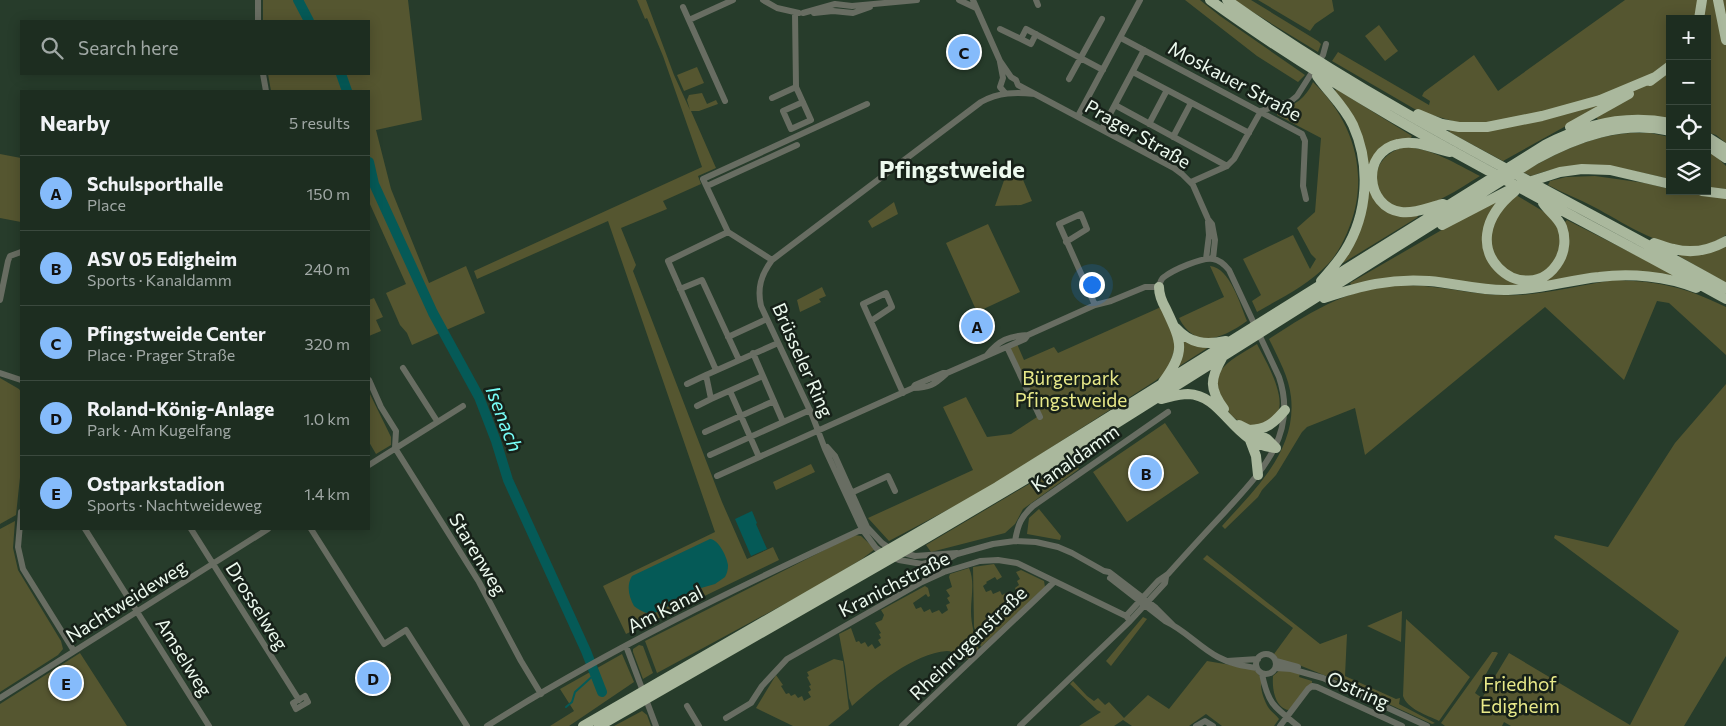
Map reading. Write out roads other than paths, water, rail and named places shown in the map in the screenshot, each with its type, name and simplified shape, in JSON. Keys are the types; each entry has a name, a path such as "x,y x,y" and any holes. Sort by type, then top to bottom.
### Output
{"highway":[{"path":"1210,0 1265,39 1456,153 1540,187 1641,242 1726,295"},
{"path":"1227,0 1316,68 1386,102 1442,124 1459,127 1487,127 1528,119 1600,100 1655,77"},
{"path":"1700,15 1702,0"},
{"path":"1718,0 1726,40"},
{"path":"1316,68 1353,125 1363,156 1365,182 1361,210 1352,236 1337,262 1316,288"},
{"path":"599,726 662,684 881,558 896,547 997,487 1234,340 1568,128 1600,111 1666,69"},
{"path":"1386,102 1492,167 1530,193 1726,295"},
{"path":"1544,145 1570,133 1607,122 1632,120 1666,124"},
{"path":"881,558 911,547 1004,493 1518,170 1569,142 1597,133 1624,129 1643,127 1666,130"},
{"path":"1711,140 1726,149"},
{"path":"1452,202 1412,212 1395,211 1377,197 1371,178 1372,169 1379,155 1396,144 1416,143 1437,150 1456,153"},
{"path":"1711,148 1726,158"},
{"path":"1413,237 1445,224 1505,191 1530,180 1560,172 1594,169 1624,172 1666,183"},
{"path":"1530,180 1498,207 1486,234 1486,245 1492,262 1504,274 1519,280 1528,280 1546,275 1557,264 1564,250 1562,228 1555,215 1540,198"},
{"path":"1711,192 1726,194"},
{"path":"1641,242 1690,252 1708,249 1726,241"},
{"path":"1309,302 1359,286 1396,280 1430,281 1492,290 1524,290 1616,275 1633,275 1675,281 1726,295"},
{"path":"1159,287 1160,298 1173,323 1179,347 1179,355 1175,365 1159,387"},
{"path":"1173,323 1186,338 1198,343 1211,344 1234,340"},
{"path":"1223,357 1215,372 1213,390 1228,414 1249,435 1256,456 1258,475"},
{"path":"1153,401 1189,394 1207,399 1262,446 1276,448"},
{"path":"1249,435 1269,426 1284,410"},
{"path":"583,726 639,698"}],"street":[{"path":"258,0 258,20"},
{"path":"689,20 733,0"},
{"path":"763,0 777,8 795,13 833,11 853,13 873,5 917,0"},
{"path":"959,0 976,8"},
{"path":"975,0 976,8 1000,61 1011,77 1016,80 1016,88"},
{"path":"1078,116 1140,0"},
{"path":"683,7 725,101"},
{"path":"795,13 796,87 803,102 811,120 791,129 783,111 803,102"},
{"path":"1069,79 1102,19"},
{"path":"1000,29 1031,44 1036,34"},
{"path":"1021,38 1026,29 1103,70"},
{"name":"Moskauer Straße","path":"1121,38 1302,134 1304,137 1303,186 1306,199"},
{"path":"1191,182 1227,166 1234,160 1261,111 1291,101 1297,96 1323,55 1326,44"},
{"path":"1102,130 1144,50"},
{"path":"1000,61 1004,78 1000,87 1005,93"},
{"path":"1133,72 1249,133"},
{"path":"263,75 266,89"},
{"path":"1004,78 1011,77"},
{"path":"772,98 796,87"},
{"name":"Brüsseler Ring","path":"988,99 1000,87"},
{"name":"Prager Straße","path":"1005,93 1009,94 1016,88 1035,94 1174,168 1191,182 1208,218 1210,259"},
{"path":"1149,124 1167,90"},
{"name":"Brüsseler Ring","path":"881,558 864,528 850,493 824,444 761,306 760,280 772,260 969,110 988,99 1005,93"},
{"path":"1173,137 1191,103"},
{"path":"772,260 728,232 703,179 867,104"},
{"path":"1115,106 1227,166"},
{"path":"707,186 798,145"},
{"path":"1066,242 1087,229 1081,214 1058,224 1066,242 1095,305"},
{"path":"716,370 668,261 728,232"},
{"path":"0,300 10,256 20,252"},
{"path":"987,355 996,344 1014,336 1028,335 1095,305 1111,301 1145,287 1159,287 1160,282 1165,276 1194,262 1210,259 1225,265 1229,270 1264,343 1283,389 1284,410 1276,448 1258,475 1166,576 1158,581 1128,619 1020,726"},
{"path":"680,289 702,280 738,360"},
{"path":"871,321 892,307 886,293 863,304 903,393"},
{"path":"728,337 767,319"},
{"path":"717,476 912,388 924,388 936,384 947,373 1025,339 1028,335"},
{"path":"687,384 778,342"},
{"path":"1007,347 1040,417"},
{"path":"753,353 783,422"},
{"path":"403,368 437,421"},
{"path":"0,373 20,380"},
{"path":"706,375 711,399"},
{"path":"696,406 763,376"},
{"path":"14,378 20,383"},
{"path":"370,382 396,431 403,435 413,436"},
{"path":"730,391 759,457"},
{"path":"705,432 774,401"},
{"path":"370,463 463,406"},
{"path":"710,455 810,410"},
{"name":"Kanaldamm","path":"1015,541 1017,528 1023,515 1033,506 1168,412"},
{"path":"395,448 396,431"},
{"name":"Starenweg","path":"395,448 480,582 521,661 541,694"},
{"path":"850,493 888,476 895,491"},
{"path":"20,524 18,547 23,569 74,651"},
{"name":"Brüsseler Ring","path":"864,528 896,547"},
{"name":"Am Kanal","path":"487,726 626,646 864,528"},
{"name":"Amselweg","path":"86,530 209,726"},
{"name":"Drosselweg","path":"192,530 299,700"},
{"name":"Nachtweideweg","path":"0,698 266,530"},
{"path":"312,530 384,644 406,630 467,726"},
{"path":"896,547 908,555 921,556 957,554 993,544 1015,541 1036,542 1058,547 1104,571 1106,575 1144,601 1165,621 1206,649 1231,664 1257,668 1262,674 1273,705 1298,726"},
{"path":"881,558 922,564 950,558 957,554"},
{"name":"Kranichstraße","path":"726,718 751,703 762,686 786,659 922,582 944,572 980,561 998,560 1017,563 1128,619"},
{"name":"Rheinrugenstraße","path":"902,726 1054,582"},
{"path":"626,646 656,726"},
{"path":"1227,661 1258,659 1262,655 1267,654 1272,656 1276,664 1270,674 1267,692"},
{"path":"1257,668 1258,659"},
{"name":"Ostring","path":"1276,664 1350,690 1428,726"},
{"path":"1262,674 1270,674"},
{"name":"Ostring","path":"1287,717 1312,686 1402,726"},
{"path":"687,706 699,726"},
{"path":"1280,726 1287,717"},
{"path":"1196,726 1205,721 1213,726"}],"water":[{"path":"752,511 767,549 751,556 735,519"},
{"path":"710,539 716,542 722,549 726,558 728,567 725,577 715,584 694,590 693,594 687,598 655,613 646,613 634,606 629,591 632,576"}],"waterway":[{"name":"Isenach","path":"298,0 308,20"},
{"name":"Isenach","path":"341,75 347,90"},
{"name":"Isenach","path":"370,166 374,184 433,313 479,397 496,441 508,480 586,651 602,692"},
{"path":"566,707 572,702 575,692 595,674"}],"place":[{"name":"Pfingstweide Center","path":"964,52"},
{"name":"Schulsporthalle","path":"977,326"},
{"name":"ASV 05 Edigheim","path":"1146,473"},
{"name":"Roland-König-Anlage","path":"373,678"},
{"name":"Ostparkstadion","path":"66,683"}],"district":[{"name":"Pfingstweide","path":"952,170"}],"park label":[{"name":"Bürgerpark Pfingstweide","path":"1071,389"},
{"name":"Friedhof Edigheim","path":"1520,695"}]}
